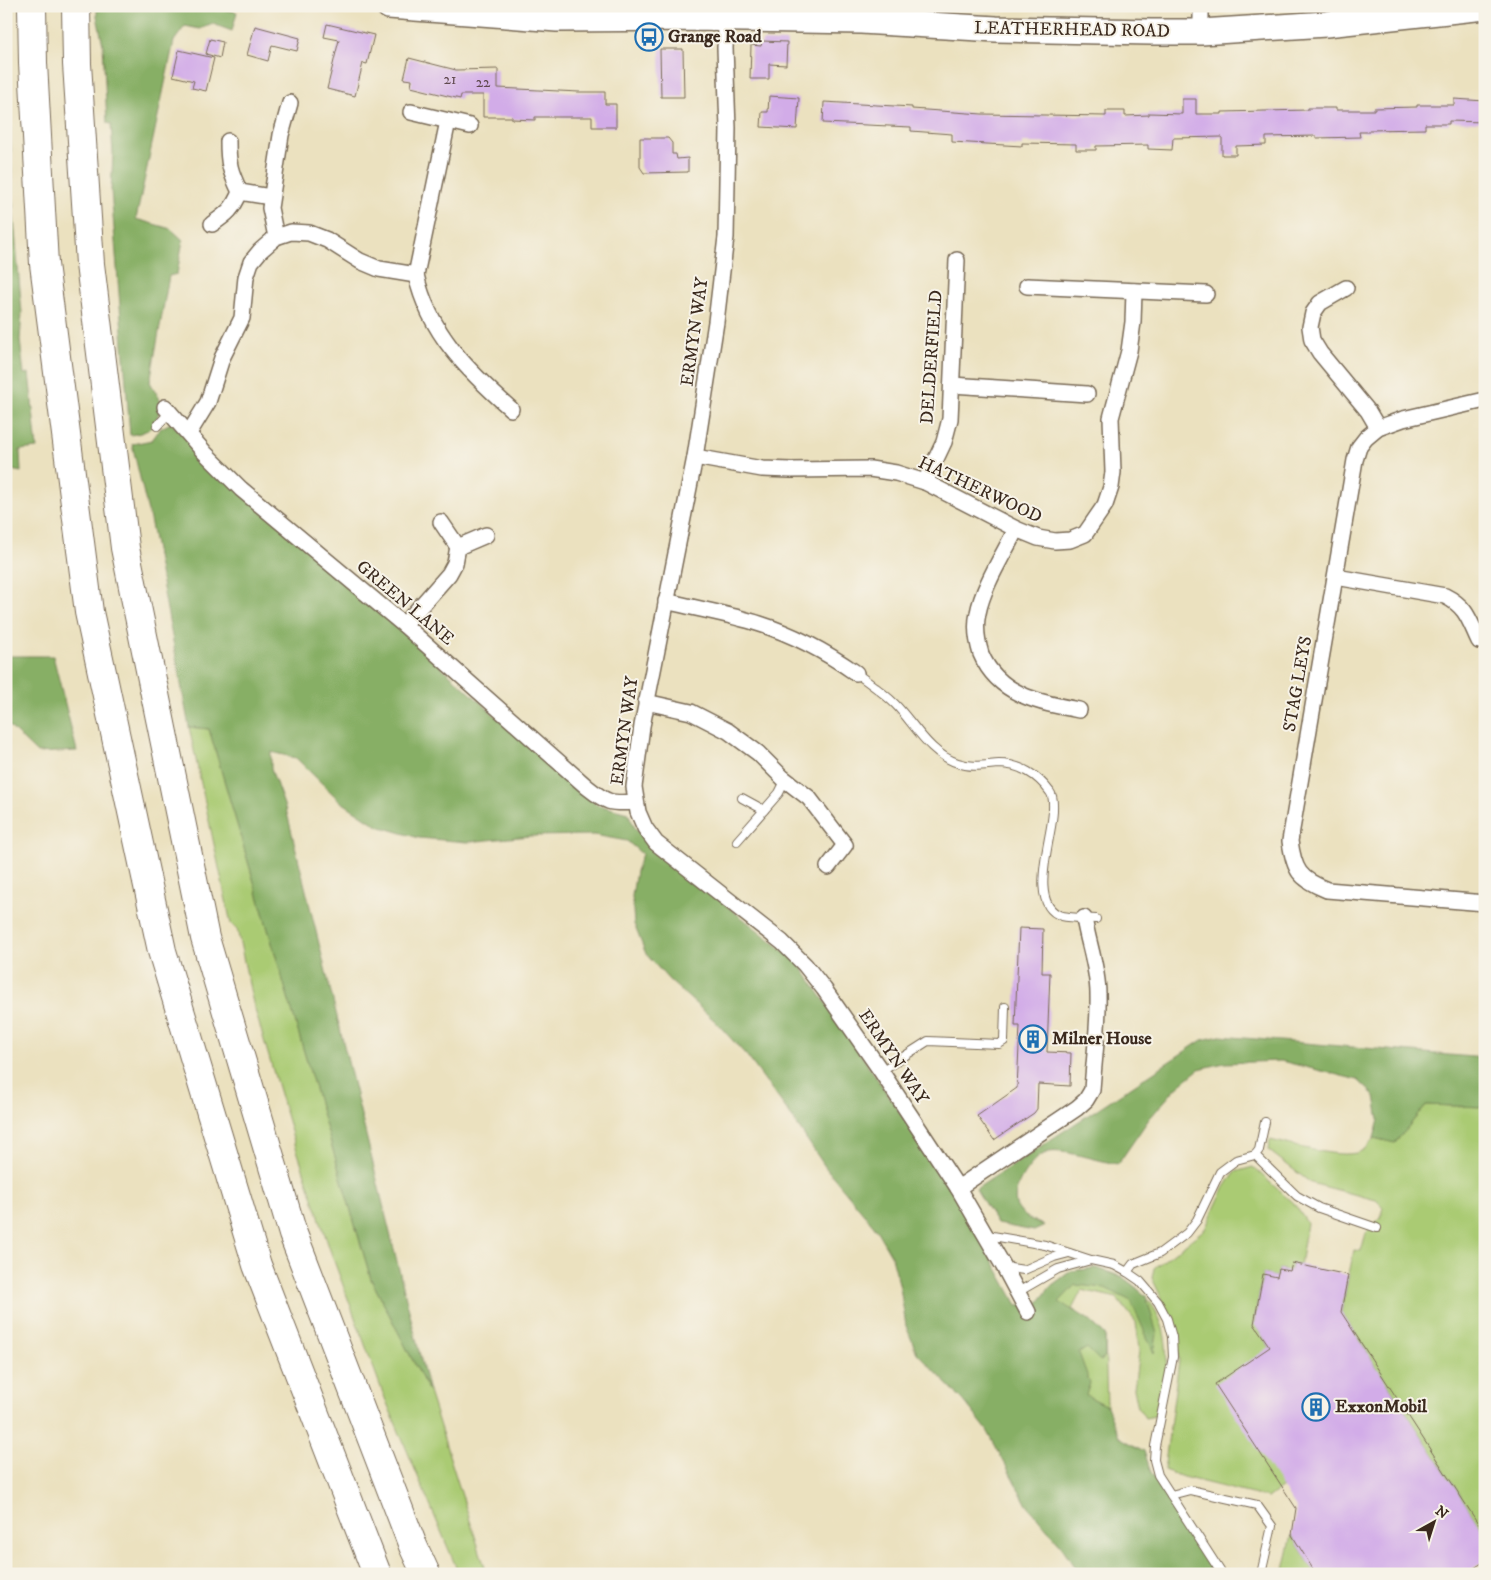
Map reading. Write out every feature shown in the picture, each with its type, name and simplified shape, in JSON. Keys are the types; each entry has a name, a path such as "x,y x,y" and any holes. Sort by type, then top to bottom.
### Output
{"highway":[{"path":"32,6 33,63 44,264 89,612 162,951 257,1265 377,1574"},
{"path":"76,6 78,73 90,264 125,548 204,938 293,1234 413,1546 426,1574"},
{"name":"LEATHERHEAD ROAD","path":"389,6 518,12 557,18 727,13 1071,32 1201,32 1326,24 1485,7"}],"street":[{"path":"1201,6 1201,32"},
{"name":"ERMYN WAY","path":"727,13 725,48 728,128 726,237 716,322 695,457 646,702 634,787 635,802 644,828 656,843 782,942 795,954 824,989 958,1188 1028,1312"},
{"path":"276,236 270,208 271,197 279,159 281,135 290,104"},
{"path":"411,112 470,126"},
{"path":"448,121 416,275 421,295 430,316 443,338 480,381 511,408"},
{"path":"212,224 228,213 235,205 240,192 229,167 228,141"},
{"path":"240,192 271,197"},
{"path":"188,432 208,402 222,358 242,318 246,277 251,262 276,236 291,232 309,233 327,240 360,261 378,269 416,275"},
{"name":"DELDERFIELD","path":"925,482 944,442 950,419 957,260"},
{"path":"1028,286 1206,294"},
{"path":"1346,288 1320,303 1313,313 1310,327 1312,340 1320,353 1368,411 1378,428"},
{"name":"HATHERWOOD","path":"695,457 762,469 870,469 896,473 925,482 1016,529 1038,538 1055,541 1070,540 1085,534 1105,505 1111,487 1113,472 1111,418 1129,351 1134,322 1134,291"},
{"path":"952,385 1087,394"},
{"name":"STAG LEYS","path":"1485,400 1403,419 1378,428 1359,447 1355,460 1290,841 1295,868 1312,884 1327,890 1485,903"},
{"name":"GREEN LANE","path":"167,410 205,453 241,489 404,625 600,798 612,804 635,802"},
{"path":"404,625 448,574 455,563 458,547 442,522"},
{"path":"1016,529 983,595 977,613 977,643 985,663 998,680 1013,691 1049,705 1079,710"},
{"path":"458,547 486,535"},
{"path":"1336,577 1445,596 1457,602 1464,610 1479,641"},
{"path":"666,601 758,623 784,632 825,653 856,673"},
{"path":"646,702 692,712 728,732 758,753 783,778 809,798 845,845 828,867"},
{"path":"958,1188 1077,1108 1086,1100 1092,1090 1098,993 1096,971 1087,939 1090,918"}],"lane":[{"path":"157,426 167,410"},
{"path":"856,673 893,702 926,741 941,755 958,763 977,766 1001,764 1022,768 1039,779 1052,794 1053,816 1042,886 1045,900 1050,908 1060,915 1090,918"},
{"path":"737,841 779,793 783,785 783,778"},
{"path":"742,798 764,810"},
{"path":"881,1071 928,1041 999,1044 1004,1041 1005,1007"},
{"path":"1127,1272 1133,1264 1160,1253 1187,1233 1198,1220 1220,1172 1236,1160 1254,1155 1259,1150 1265,1122"},
{"path":"1254,1155 1297,1196 1319,1208 1377,1228"},
{"path":"985,1235 1045,1245 1090,1260 1114,1265 1127,1272 1150,1290 1168,1319 1172,1337 1173,1357 1155,1446 1154,1460 1158,1475 1222,1574"},
{"path":"1004,1267 1024,1270 1054,1257 1070,1253"},
{"path":"1018,1292 1058,1269 1090,1260"},
{"path":"1171,1495 1190,1490 1257,1505 1272,1526 1262,1574"}],"green space":[{"path":"6,6 9,6 13,208 22,313 20,340 24,374 29,373 37,448 20,450 21,472 6,469"},
{"path":"97,6 208,6 237,12 232,31 213,24 200,29 185,26 174,41 136,219 171,229 183,240 177,274 169,276 150,382 162,403 155,422 149,429 130,435 111,190 113,153 111,124 107,123 103,45 97,16"},
{"path":"171,423 571,784 598,805 628,813 635,828 656,850 798,962 960,1201 1017,1305 1037,1304 1051,1286 1071,1271 1097,1268 1125,1279 1146,1296 1157,1334 1154,1353 1131,1301 1105,1288 1075,1285 1059,1302 1089,1320 1105,1335 1105,1357 1100,1361 1087,1348 1079,1353 1090,1383 1086,1395 1107,1406 1119,1437 1144,1451 1151,1472 1215,1574 1080,1574 1059,1543 1027,1505 987,1430 964,1401 917,1353 906,1326 900,1287 892,1257 874,1226 826,1168 787,1110 747,1056 715,1021 669,980 646,954 634,924 632,896 636,871 642,854 627,841 594,835 530,836 467,842 419,838 378,826 340,801 296,758 271,752 271,769 287,813 429,1392 371,1279 209,729 189,727 151,524 132,444 152,440 161,428"},
{"path":"6,656 53,656 77,751 37,753 6,723"},
{"path":"189,727 209,729 371,1279 429,1392 487,1574 459,1574 384,1396 330,1250 293,1138 253,1003 237,929 231,924"},
{"path":"1220,1036 1485,1058 1485,1107 1426,1105 1395,1143 1374,1138 1379,1120 1375,1096 1358,1080 1281,1061 1224,1063 1199,1069 1177,1087 1149,1119 1118,1164 1061,1152 1046,1153 1040,1157 1027,1170 1015,1196 1019,1210 1024,1215 1045,1226 1034,1231 997,1224 976,1189 1202,1040"},
{"path":"1426,1105 1485,1107 1485,1534 1341,1312 1354,1250 1361,1251 1366,1233 1381,1217 1384,1208 1376,1200 1311,1183 1268,1150 1270,1140 1318,1151 1345,1154 1363,1150 1374,1138 1395,1143"},
{"path":"1253,1167 1295,1205 1307,1223 1300,1265 1292,1263 1290,1271 1279,1269 1277,1277 1263,1274 1254,1323 1279,1361 1283,1487 1268,1498 1183,1477 1164,1470 1179,1361 1175,1326 1152,1278 1154,1268 1205,1229 1223,1190 1235,1172"},
{"path":"1097,1268 1123,1278 1142,1293 1154,1308 1162,1324 1166,1342 1165,1378 1155,1416 1145,1418 1138,1407 1134,1389 1139,1351 1136,1322 1117,1298 1082,1290 1072,1309 1089,1320 1105,1335 1107,1406 1086,1395 1051,1286 1071,1271"},
{"path":"1292,1535 1316,1574 1283,1574"}],"building":[{"path":"327,24 374,35 367,64 363,63 355,96 327,89 339,40 324,37"},
{"path":"255,26 300,38 297,51 272,45 268,61 247,55"},
{"path":"210,39 223,42 220,58 206,54"},
{"path":"762,41 787,42 786,65 769,64 769,79 750,79 751,45 761,46"},
{"path":"660,49 683,49 684,97 661,97"},
{"path":"179,50 214,58 206,91 192,88 194,81 173,76"},
{"path":"409,58 456,70 498,69 498,88 605,92 605,104 616,104 616,127 592,127 592,117 535,117 535,120 512,119 512,117 483,117 483,95 461,95 460,99 411,87 412,80 404,79"},
{"path":"769,96 799,98 797,129 761,127 762,112 768,112"},
{"path":"1182,99 1196,99 1196,114 1308,110 1308,108 1374,110 1374,108 1417,107 1417,105 1454,105 1454,99 1485,101 1485,122 1449,121 1449,124 1425,124 1425,129 1369,130 1369,132 1359,132 1360,137 1266,137 1266,145 1236,146 1236,155 1222,155 1222,137 1173,138 1172,150 1148,149 1148,145 1096,146 1096,150 1076,150 1076,144 1022,143 1022,146 952,142 952,134 911,131 911,127 823,123 824,102 912,107 912,109 982,114 1106,116 1106,111 1125,111 1125,116 1149,115 1149,113 1182,114"},
{"path":"640,138 668,138 672,143 672,154 676,154 677,159 688,158 688,172 644,173 640,167"},
{"name":"Milner House","path":"1019,928 1043,929 1042,973 1050,973 1047,1052 1071,1053 1070,1086 1038,1084 1037,1109 1034,1113 994,1140 977,1116 1017,1088 1020,1026 1015,1026"},
{"name":"ExxonMobil","path":"1292,1263 1348,1275 1341,1312 1485,1534 1485,1561 1465,1574 1316,1574 1292,1535 1296,1508 1215,1384 1270,1347 1254,1324 1263,1274 1277,1277 1279,1269 1290,1271"}],"place":[{"name":"Grange Road","path":"649,37"},
{"name":"Milner House","path":"1033,1039"},
{"name":"ExxonMobil","path":"1316,1407"}]}
